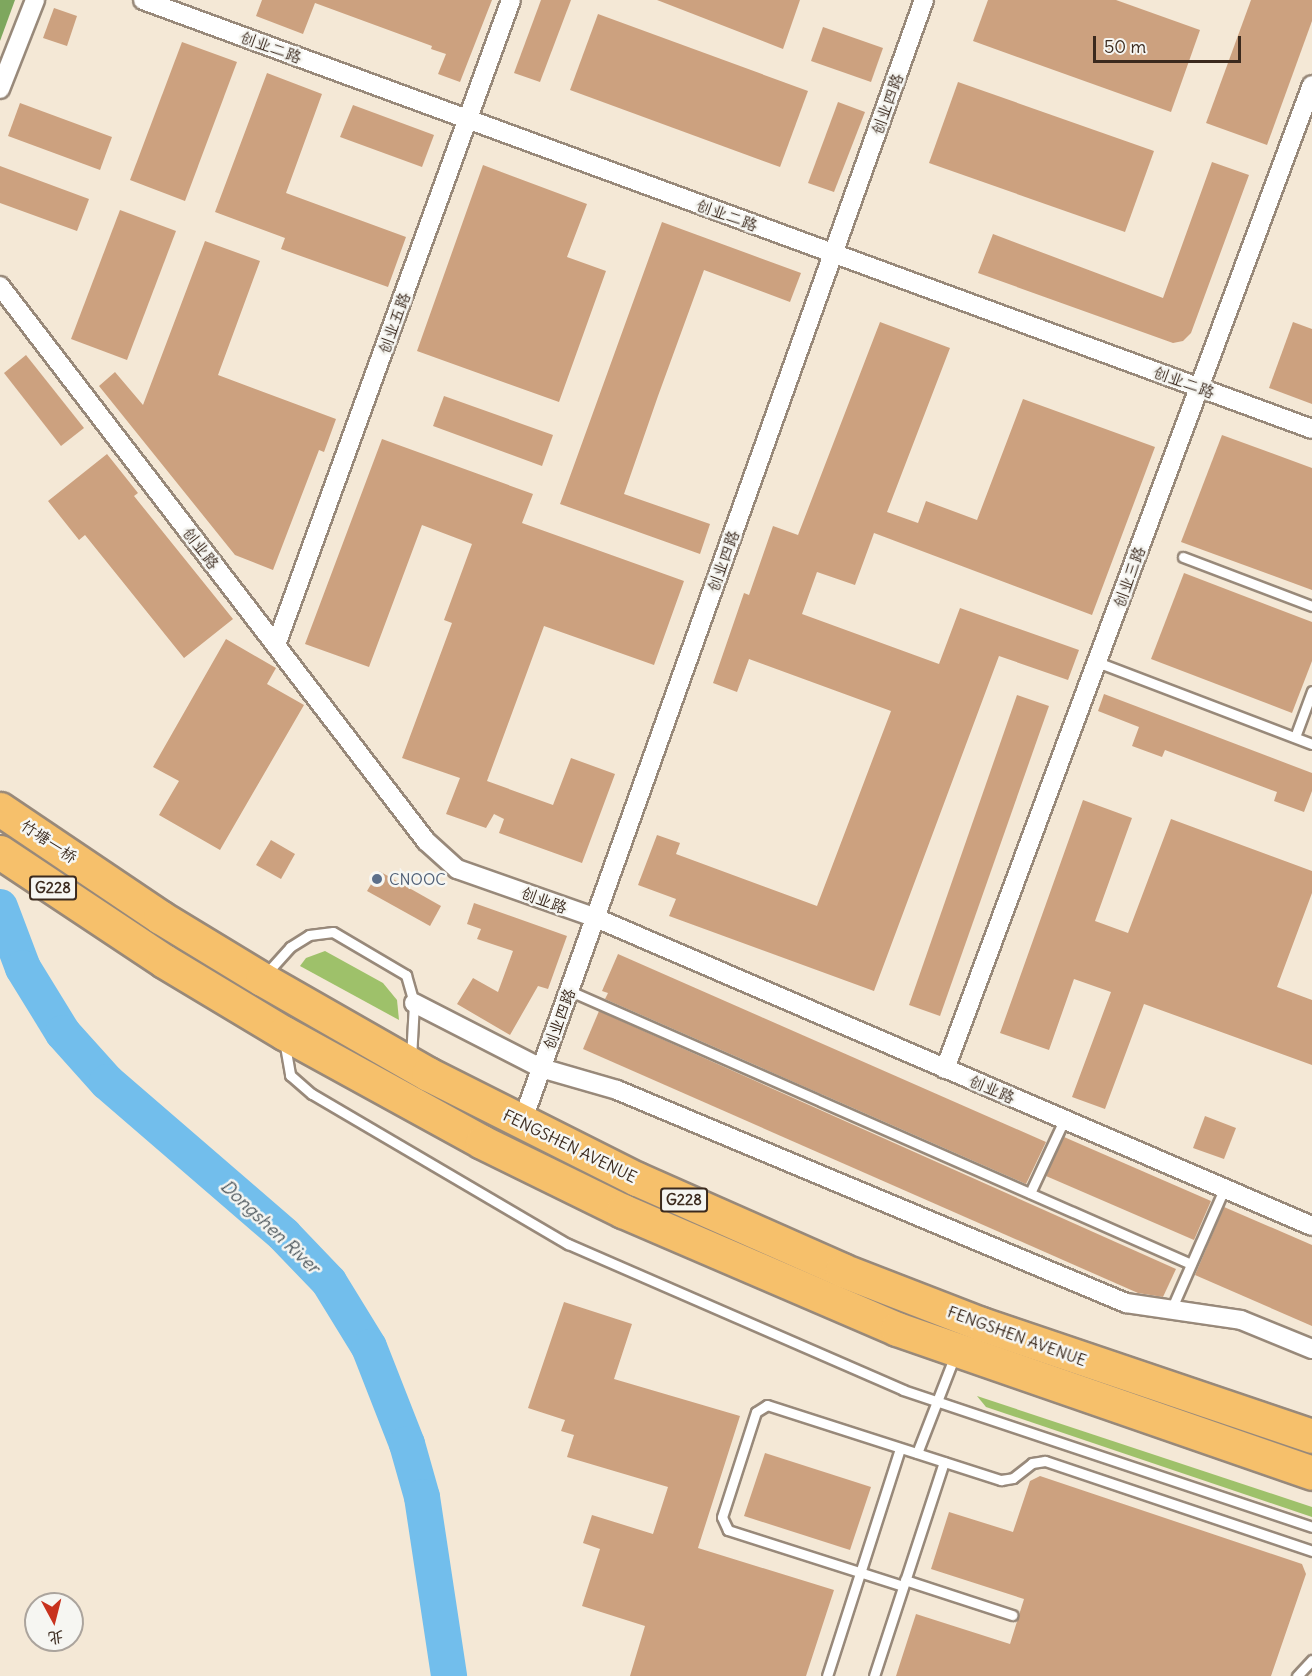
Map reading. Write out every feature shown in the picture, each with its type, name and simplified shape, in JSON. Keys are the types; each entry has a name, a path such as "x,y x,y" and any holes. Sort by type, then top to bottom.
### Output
{"highway":[{"name":"竹塘一桥","path":"0,809 98,874"},
{"name":"G228","path":"0,852 106,924 284,1033 482,1142 623,1211 827,1302 956,1352 1312,1473"},
{"name":"FENGSHEN AVENUE","path":"98,874 262,979 410,1064 647,1184 842,1270 1052,1350 1312,1436"}],"street":[{"path":"0,89 35,0"},
{"name":"创业二路","path":"143,0 1312,429"},
{"name":"创业五路","path":"276,645 511,0"},
{"name":"创业四路","path":"522,1122 924,0"},
{"name":"创业三路","path":"945,1069 1312,85"},
{"name":"创业路","path":"0,286 439,856 458,869 596,918 1312,1226"},
{"path":"414,1003 542,1068 617,1090 1126,1303 1241,1320 1312,1349"}],"lane":[{"path":"1183,557 1312,606"},
{"path":"1097,662 1312,744"},
{"path":"1295,737 1312,692"},
{"path":"262,979 309,935 333,932 406,975 414,1003 410,1064"},
{"path":"570,991 1191,1264"},
{"path":"284,1033 287,1066 303,1088 525,1222 892,1385 1312,1527"},
{"path":"1030,1193 1064,1120"},
{"path":"1171,1310 1224,1189"},
{"path":"917,1453 956,1352"},
{"path":"1012,1615 860,1572 728,1530 722,1517 756,1412 767,1405 1001,1480 1013,1478 1032,1463 1044,1461 1312,1551"},
{"path":"827,1676 900,1448"},
{"path":"874,1676 944,1462"},
{"path":"1297,1676 1312,1660"}],"green space":[{"path":"0,0 15,0 0,41"},
{"path":"325,951 383,983 397,1000 399,1020 300,966 306,958"},
{"path":"977,1396 1312,1507 1312,1517 986,1407"}],"building":[{"path":"262,0 492,0 460,82 438,74 446,54 431,49 432,46 315,3 303,34 256,16"},
{"path":"541,0 571,0 540,82 514,73"},
{"path":"657,0 800,0 783,49"},
{"path":"988,0 1116,0 1200,30 1171,112 973,41"},
{"path":"1251,0 1312,0 1312,21 1267,145 1206,123"},
{"path":"54,8 77,16 67,46 43,38"},
{"path":"598,14 808,91 780,167 570,90"},
{"path":"823,27 883,48 871,82 811,61"},
{"path":"182,42 237,62 185,201 130,180"},
{"path":"267,73 322,94 286,193 406,237 388,287 281,249 285,238 215,212"},
{"path":"958,82 1154,151 1125,232 929,163"},
{"path":"838,102 865,112 834,192 808,183"},
{"path":"20,103 112,137 100,170 8,136"},
{"path":"353,105 434,135 422,167 340,137"},
{"path":"1212,162 1249,175 1191,333 1183,341 1173,343 978,273 993,234 1163,298"},
{"path":"483,165 587,204 567,257 606,271 559,402 417,351"},
{"path":"0,166 89,199 77,231 0,203"},
{"path":"120,210 176,231 127,360 71,339"},
{"path":"662,222 801,273 790,302 704,270 658,396 624,494 710,524 700,554 560,504"},
{"path":"205,241 260,261 218,375 336,419 324,452 319,450 273,570 235,555 99,386 115,372 143,405"},
{"path":"880,322 950,348 887,512 918,523 926,501 977,520 1023,399 1155,447 1092,615 874,533 855,585 817,572 802,614 939,664 960,608 1079,650 1068,680 999,656 874,991 669,916 676,899 638,885 657,835 680,843 676,854 817,906 891,711 749,659 737,692 713,683 744,593 749,595 773,526 798,535"},
{"path":"1293,322 1312,329 1312,404 1269,388"},
{"path":"26,355 84,428 61,446 4,373"},
{"path":"444,396 553,435 542,466 433,426"},
{"path":"1222,435 1312,468 1312,590 1181,542"},
{"path":"382,439 533,494 522,523 684,581 654,665 544,626 487,781 553,805 571,758 615,774 582,863 499,833 504,819 494,814 486,828 446,814 460,778 402,758 452,623 444,620 472,544 422,525 369,667 305,644"},
{"path":"107,454 138,493 134,496 233,619 184,658 85,535 79,540 48,501"},
{"path":"1184,573 1312,622 1312,661 1292,713 1151,659"},
{"path":"226,639 276,668 267,684 304,705 220,850 159,815 179,781 153,767"},
{"path":"1104,694 1312,773 1312,791 1304,812 1274,801 1277,792 1165,750 1162,757 1132,746 1139,727 1098,711"},
{"path":"1017,695 1049,706 940,1016 909,1005"},
{"path":"1083,800 1132,818 1095,921 1128,933 1171,819 1312,871 1312,893 1277,987 1312,1000 1312,1065 1144,1004 1105,1109 1072,1097 1111,992 1074,979 1049,1050 1000,1033"},
{"path":"271,840 295,854 281,879 256,865"},
{"path":"379,871 441,906 430,926 367,891"},
{"path":"474,903 567,936 548,989 538,986 510,1035 457,1004 473,978 498,992 513,951 477,939 481,929 467,924"},
{"path":"618,954 1046,1142 1026,1184 605,999 608,993 602,991"},
{"path":"599,1011 1176,1269 1163,1297 1138,1293 583,1049"},
{"path":"1205,1116 1236,1128 1224,1159 1193,1148"},
{"path":"1064,1137 1211,1201 1194,1240 1046,1176"},
{"path":"1224,1207 1312,1245 1312,1326 1195,1275"},
{"path":"564,1302 632,1324 614,1379 740,1416 698,1548 834,1590 806,1676 630,1676 645,1626 582,1606 600,1549 583,1543 592,1515 653,1534 668,1487 567,1457 574,1435 561,1431 565,1420 528,1408"},
{"path":"765,1453 871,1487 850,1550 744,1516"},
{"path":"1040,1476 1302,1564 1306,1574 1271,1676 896,1676 916,1614 1010,1644 1024,1599 931,1569 949,1512 1013,1532 1030,1481"}],"waterway":[{"name":"Dongshen River","path":"0,907 23,968 63,1033 107,1082 284,1235 329,1282 369,1347 407,1444 422,1497 449,1676"}],"place":[{"name":"CNOOC","path":"377,879"}]}
